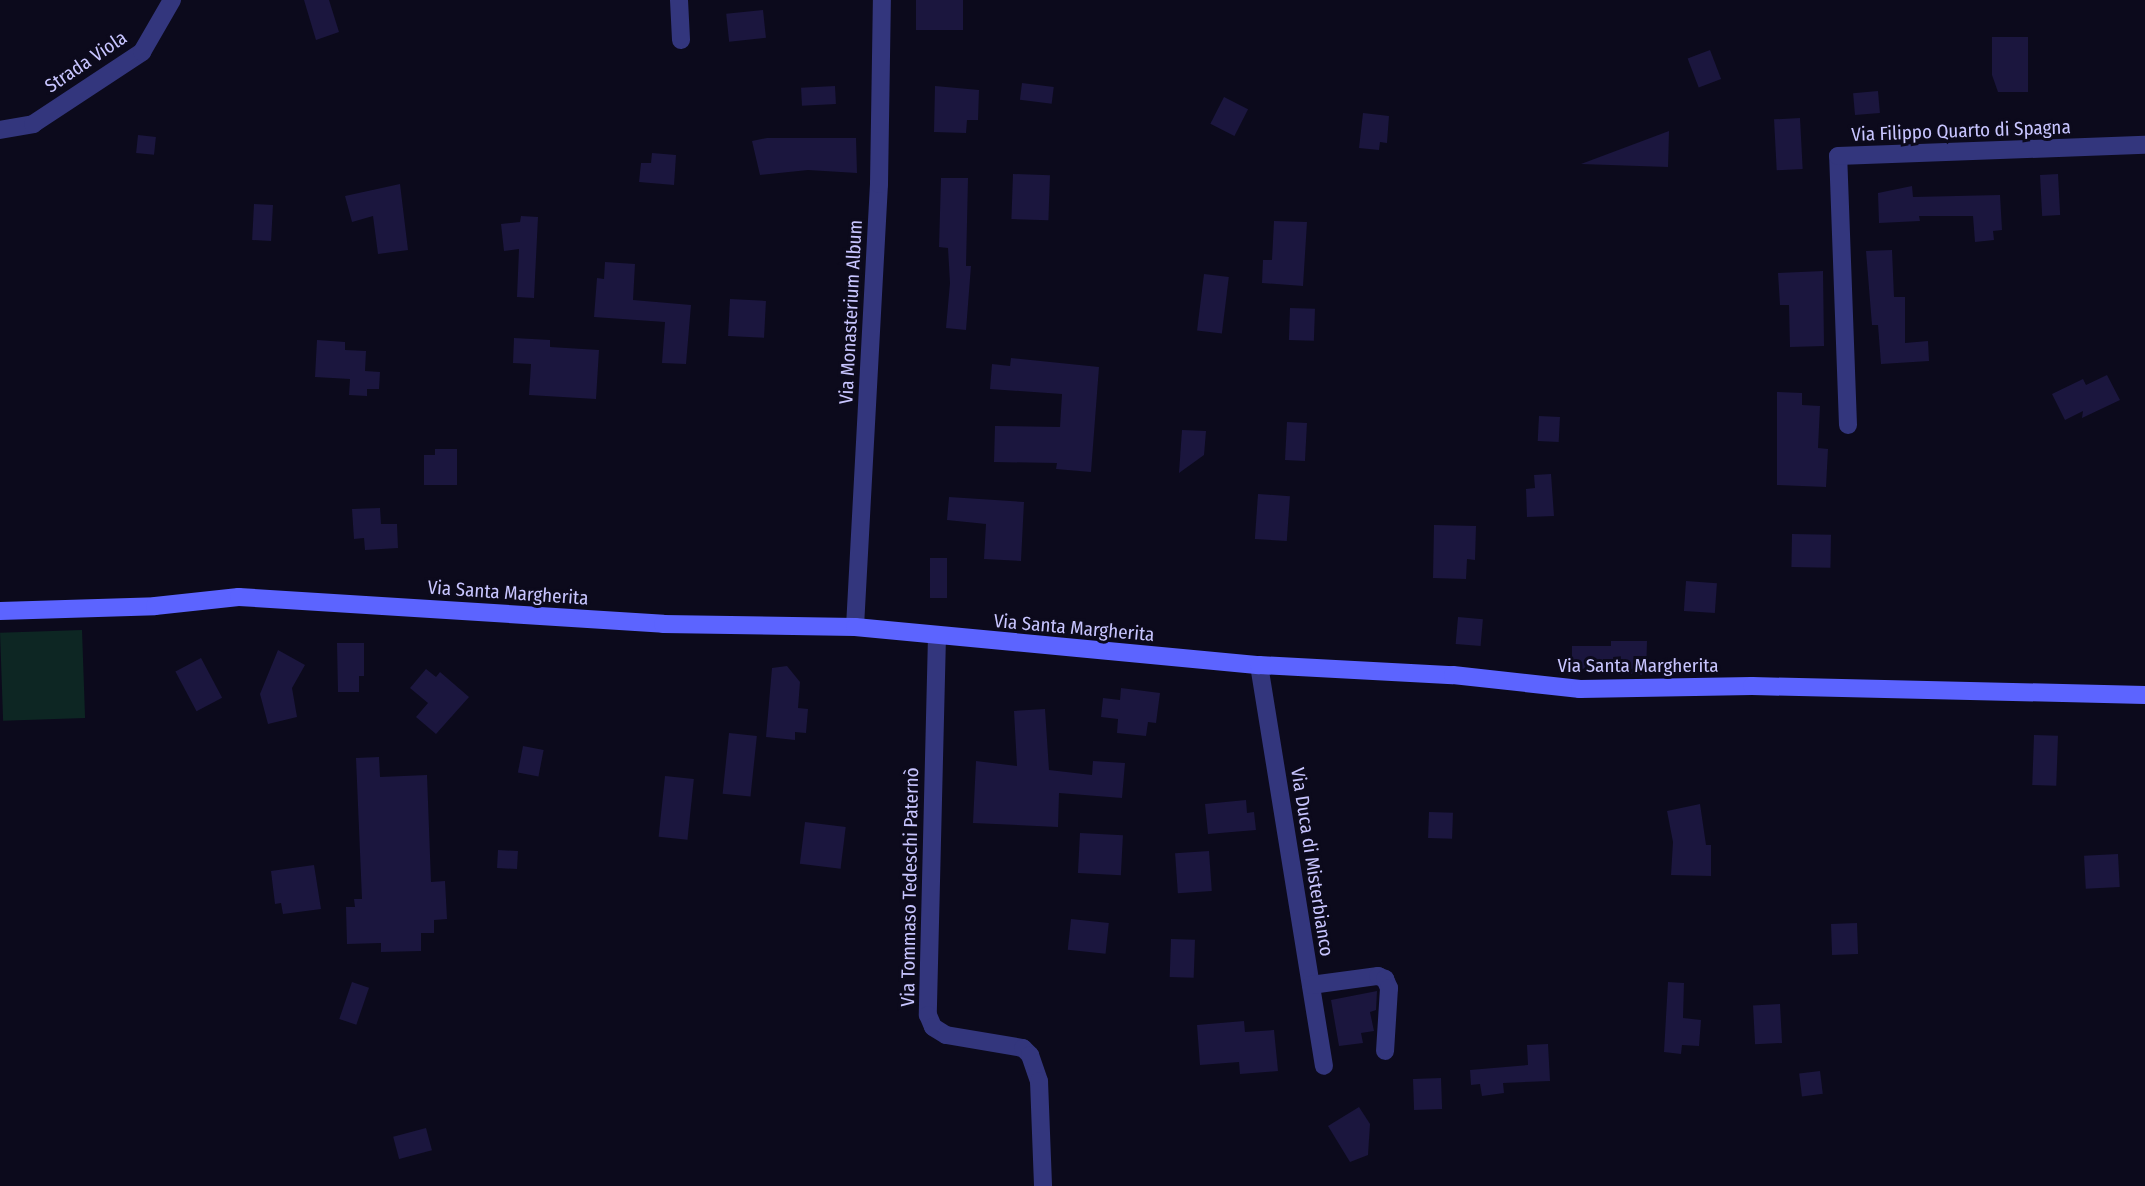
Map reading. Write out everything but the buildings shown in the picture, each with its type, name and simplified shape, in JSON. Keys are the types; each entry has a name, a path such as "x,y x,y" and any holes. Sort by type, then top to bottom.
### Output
{"street":[{"name":"Strada Viola","path":"0,130 33,124 142,52 172,0"},
{"path":"679,0 681,40"},
{"name":"Via Monasterium Album","path":"855,627 879,184 882,0"},
{"name":"Via Filippo Quarto di Spagna","path":"1848,425 1838,156 2145,145"},
{"name":"Via Santa Margherita","path":"0,611 155,606 239,597 663,624 855,627 1259,666 1453,675 1580,689 1752,687 2145,695"},
{"name":"Via Tommaso Tedeschi Paternò","path":"937,636 928,1015 933,1027 946,1035 1023,1048 1030,1055 1040,1081 1043,1186"},
{"name":"Via Duca di Misterbianco","path":"1259,666 1324,1066"},
{"path":"1311,985 1378,976 1385,979 1389,988 1385,1051"}],"green space":[{"path":"82,630 85,718 3,721 0,633"}]}
